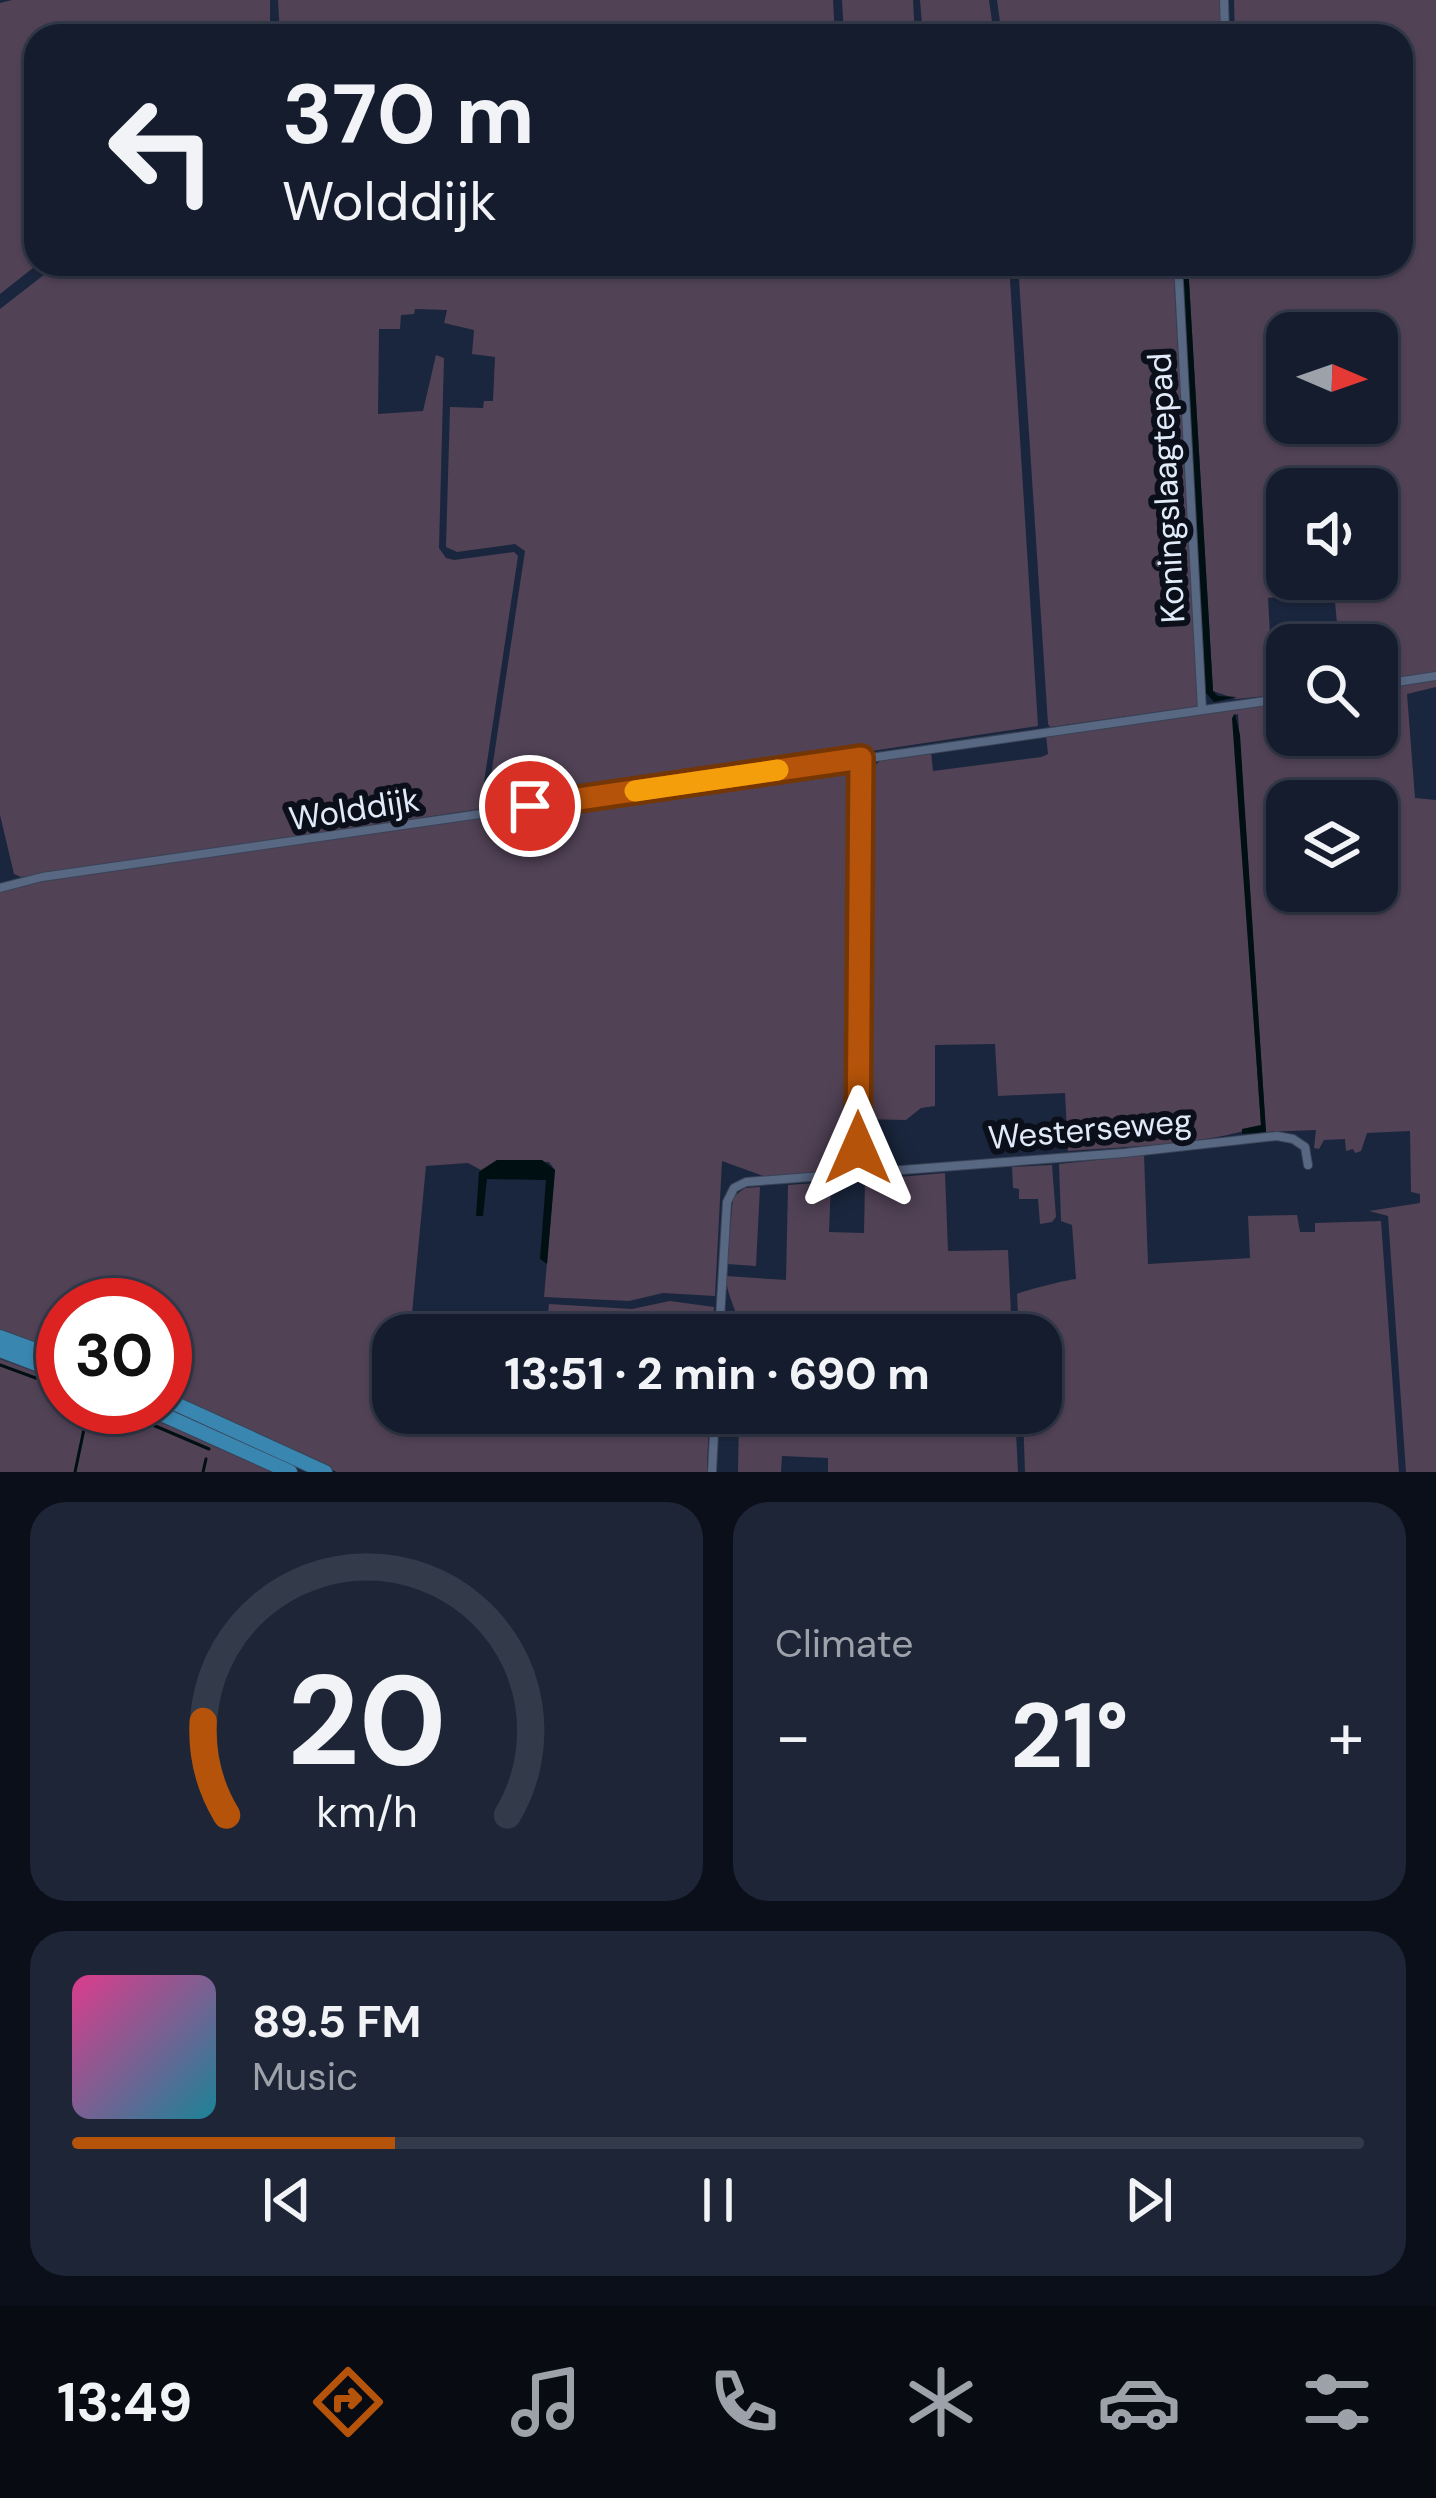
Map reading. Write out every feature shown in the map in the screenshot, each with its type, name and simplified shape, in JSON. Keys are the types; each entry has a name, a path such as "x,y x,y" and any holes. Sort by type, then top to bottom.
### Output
{"highway":[{"path":"0,1337 36,1350"},
{"path":"0,1350 36,1363"},
{"path":"192,1412 325,1472"},
{"path":"192,1428 290,1472"}],"street":[{"name":"Koningslaagtepad","path":"1179,276 1202,710"},
{"path":"1398,682 1436,676"},
{"name":"Wolddijk","path":"0,888 43,877 1266,701"},
{"path":"858,1175 861,758"},
{"name":"Westerseweg","path":"720,1314 727,1202 734,1188 754,1181 1277,1136 1305,1147 1308,1165"},
{"path":"712,1472 714,1434"}],"shaded area":[{"path":"270,0 270,24 24,24 24,275 0,294 0,3"},
{"path":"278,0 833,0 834,24 279,24"},
{"path":"842,0 913,0 914,24 843,24"},
{"path":"920,0 989,0 992,24 922,24"},
{"path":"997,0 1222,0 1222,24 1000,24"},
{"path":"1234,0 1436,0 1436,673 1398,678 1398,624 1337,624 1335,600 1398,600 1398,468 1266,468 1266,696 1236,699 1213,691 1189,276 1413,276 1413,24 1235,24"},
{"path":"43,276 1010,276 1038,726 486,809 525,551 515,544 457,552 446,547 450,407 483,408 484,401 493,401 495,357 472,354 474,330 444,323 447,310 415,309 414,314 401,315 400,329 379,329 378,414 423,411 436,355 444,358 439,548 454,560 514,552 518,556 480,809 21,877 14,874 0,815 0,309"},
{"path":"1019,276 1174,276 1199,706 1048,724"},
{"path":"1182,276 1189,276 1213,691 1218,696 1237,697 1214,702 1206,693"},
{"path":"1436,679 1436,687 1407,694 1415,798 1436,800 1436,1472 1406,1472 1388,1216 1369,1211 1420,1203 1420,1194 1411,1192 1410,1131 1367,1133 1361,1151 1355,1153 1346,1151 1345,1139 1324,1140 1319,1149 1314,1148 1316,1130 1266,1132 1238,714 1233,715 1261,1126 1192,1141 1068,1151 1065,1093 998,1096 995,1044 935,1045 935,1106 921,1108 906,1120 862,1119 869,770 885,757 931,751 933,771 1041,757 1048,754 1046,735 1266,704 1266,756 1398,756 1398,685"},
{"path":"1235,714 1266,1132 1242,1134 1242,1129 1261,1125"},
{"path":"848,763 857,772 858,802 855,1074 849,1171 766,1177 722,1161 715,1296 663,1293 629,1301 544,1297 555,1170 549,1162 497,1160 481,1170 468,1163 426,1166 412,1314 372,1314 372,1434 708,1434 707,1472 337,1472 192,1406 192,1278 36,1278 36,1343 0,1330 0,891 42,880"},
{"path":"1144,1155 1148,1264 1250,1258 1248,1216 1297,1215 1300,1232 1315,1232 1315,1223 1381,1221 1399,1472 1025,1472 1024,1434 1062,1434 1062,1314 1018,1314 1017,1294 1076,1279 1072,1225 1061,1221 1059,1164"},
{"path":"497,1160 542,1160 555,1170 547,1264 540,1259 546,1180 487,1179 483,1216 476,1216 479,1172"},
{"path":"1052,1165 1056,1217 1040,1224 1038,1199 1019,1199 1012,1167"},
{"path":"945,1173 948,1251 1008,1250 1011,1314 736,1314 726,1276 786,1280 788,1185 831,1182 829,1232 864,1233 865,1180"},
{"path":"760,1187 756,1266 727,1264 733,1197 745,1188"},
{"path":"670,1301 714,1307 714,1314 548,1314 549,1304 632,1309"},
{"path":"0,1359 36,1372 36,1434 187,1434 272,1472 0,1472"},
{"path":"739,1434 1016,1434 1018,1472 828,1472 828,1458 782,1456 781,1472 738,1472"}],"waterway":[{"path":"0,1365 36,1378"},
{"path":"75,1472 83,1434"},
{"path":"174,1434 209,1449"},
{"path":"203,1472 206,1459"}],"slow traffic":[{"path":"635,791 778,770"}],"route":[{"path":"530,806 861,758 858,1148"}]}
